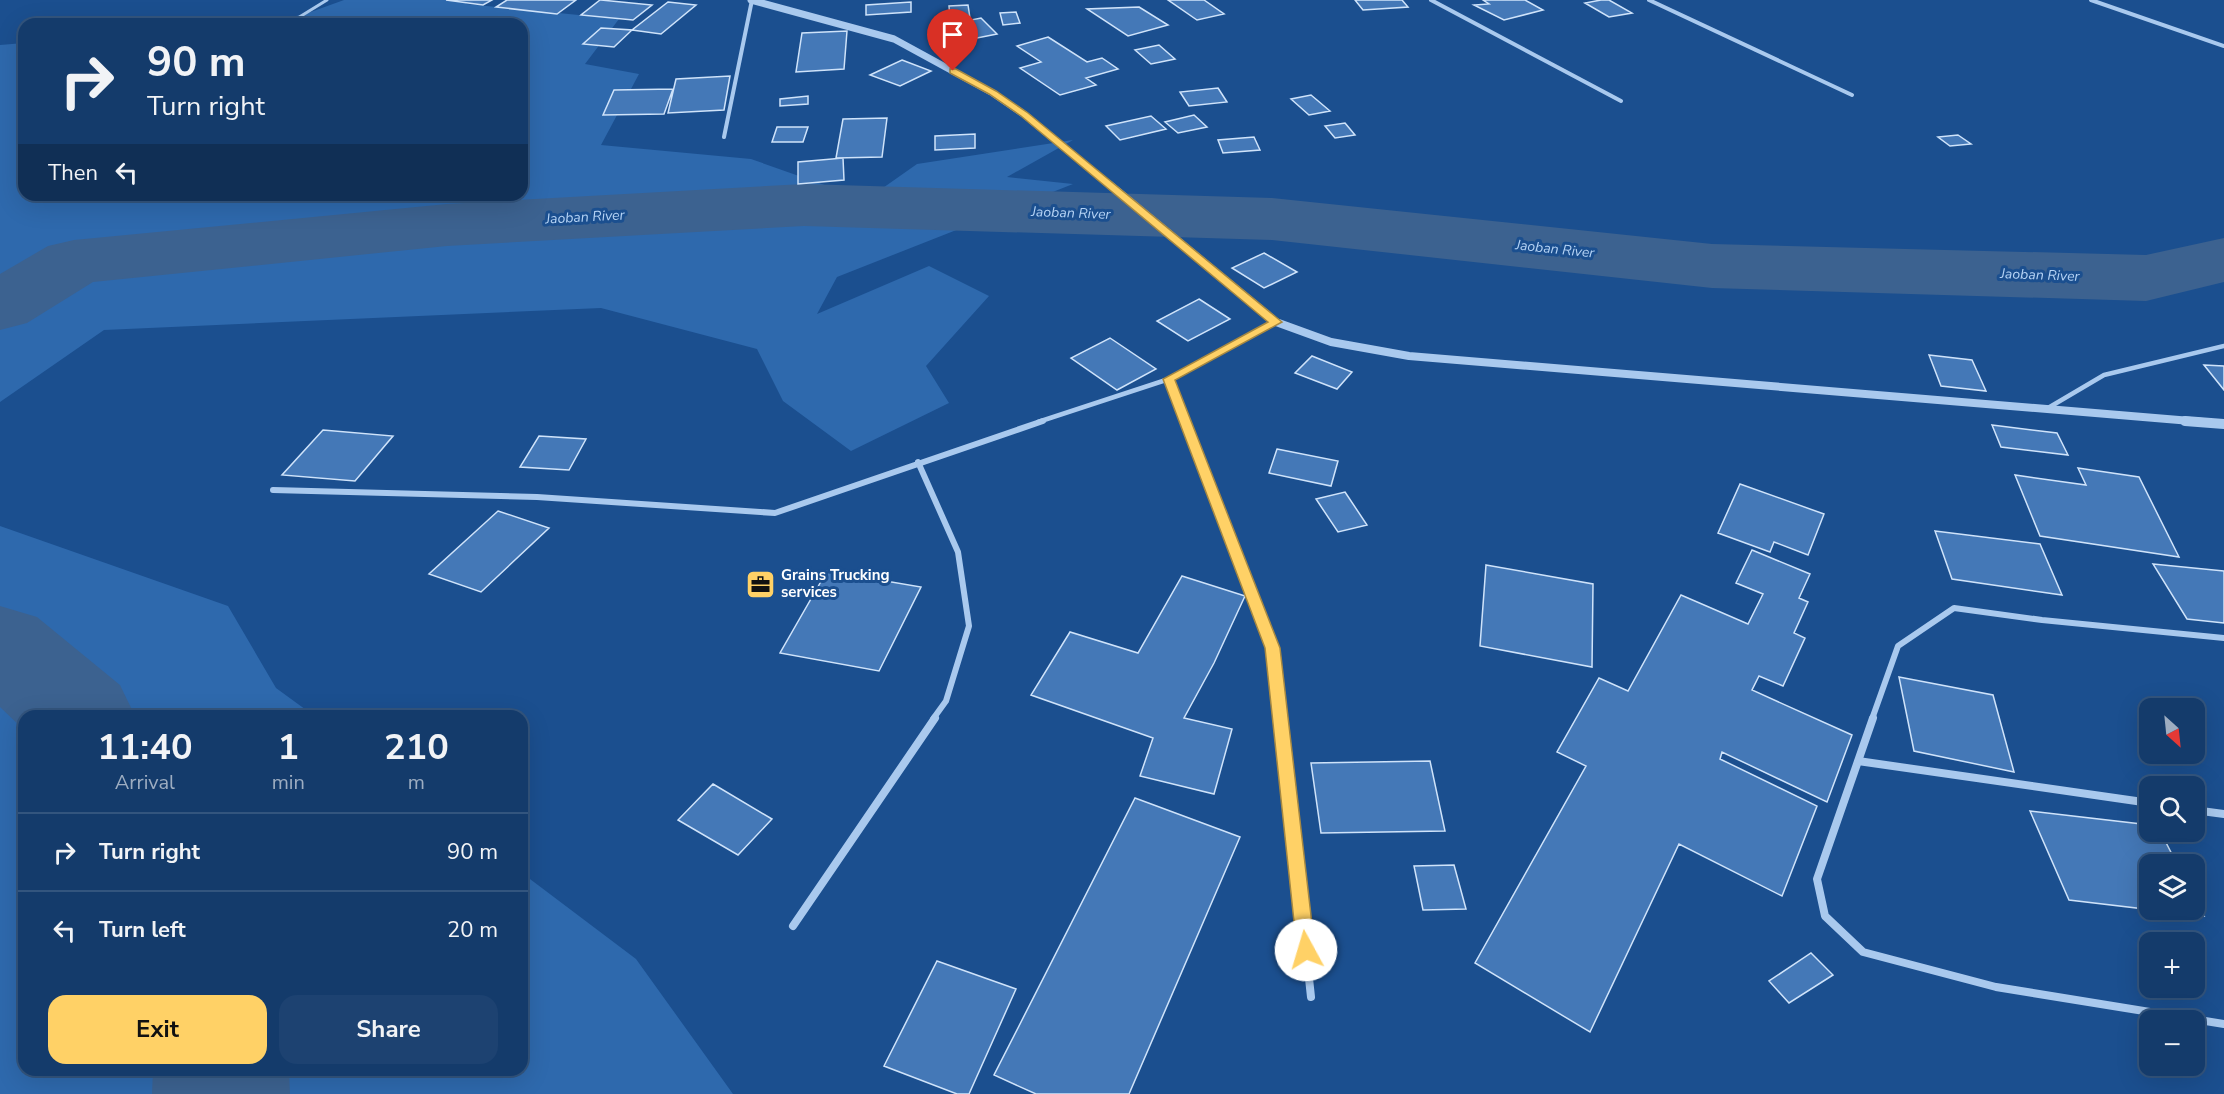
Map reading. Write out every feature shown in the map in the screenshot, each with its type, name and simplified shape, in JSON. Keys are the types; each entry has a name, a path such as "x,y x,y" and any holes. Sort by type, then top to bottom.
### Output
{"street":[{"path":"724,137 753,0 894,39 993,93 1017,109 1174,236 1276,322 1331,342 1408,356 2224,424"},
{"path":"1431,0 1621,101"},
{"path":"1649,0 1852,95"},
{"path":"2091,0 2224,46"},
{"path":"273,490 537,497 775,513 918,462 1168,379 1276,322"},
{"path":"2048,409 2104,375 2224,346"},
{"path":"1168,379 1272,648 1311,997"},
{"path":"793,926 946,701 969,626 958,552 918,462"},
{"path":"2224,638 2042,620 1954,608 1898,646 1817,879 1826,916 1863,952 1996,987 2224,1024"},
{"path":"1858,761 2139,802"},
{"path":"2205,811 2224,814"}],"lane":[{"path":"298,18 327,0"}],"shaded area":[{"path":"344,0 469,0 466,4 619,19 585,64 639,74 601,145 751,159 833,188 880,190 917,164 1073,140 1007,177 1073,184 837,277 817,314 929,266 989,296 926,366 949,403 851,451 783,401 757,349 601,308 104,330 0,402 0,45 18,44 18,201 528,201 528,18 288,18"},
{"path":"0,526 228,606 276,688 306,710 18,710 18,1076 528,1076 528,878 636,959 733,1094 0,1094"}],"building":[{"path":"446,0 492,0 483,5"},
{"path":"507,0 576,0 557,14 496,7"},
{"path":"600,0 652,5 633,20 581,15"},
{"path":"1168,0 1204,0 1224,14 1197,20"},
{"path":"1355,0 1402,0 1408,7 1363,10"},
{"path":"1483,0 1525,0 1543,10 1504,20 1474,5 1489,4"},
{"path":"1609,0 1632,13 1609,17 1585,3"},
{"path":"668,2 696,5 661,34 632,30"},
{"path":"911,2 911,12 866,15 866,5"},
{"path":"968,5 970,18 950,19 949,6"},
{"path":"1139,7 1168,25 1128,36 1087,9"},
{"path":"1016,12 1020,23 1003,25 1000,13"},
{"path":"981,18 997,34 962,41 946,25"},
{"path":"601,28 632,30 614,47 583,44"},
{"path":"847,31 844,69 796,72 802,33"},
{"path":"1048,37 1087,62 1102,58 1118,69 1086,78 1096,85 1060,95 1020,68 1041,62 1017,46"},
{"path":"1159,45 1175,59 1151,64 1135,50"},
{"path":"902,60 931,71 900,86 870,75"},
{"path":"730,76 724,110 668,113 676,79"},
{"path":"1218,88 1227,102 1189,106 1180,92"},
{"path":"673,89 664,114 603,115 614,90"},
{"path":"1311,95 1330,111 1309,115 1291,99"},
{"path":"808,96 808,104 780,106 780,99"},
{"path":"1194,115 1207,127 1178,133 1165,122"},
{"path":"1151,116 1166,129 1120,140 1106,126"},
{"path":"887,118 882,157 836,158 843,119"},
{"path":"1345,123 1355,135 1335,138 1325,126"},
{"path":"777,127 808,127 803,142 772,142"},
{"path":"975,134 975,148 935,150 935,136"},
{"path":"1958,135 1971,144 1950,146 1938,137"},
{"path":"1254,137 1260,150 1223,153 1218,140"},
{"path":"843,158 844,180 798,184 798,162"},
{"path":"1264,253 1297,272 1264,288 1232,268"},
{"path":"1199,299 1230,319 1188,341 1157,321"},
{"path":"1110,338 1156,369 1117,390 1071,358"},
{"path":"1929,355 1972,360 1986,391 1941,386"},
{"path":"1312,356 1352,372 1337,389 1295,373"},
{"path":"2204,365 2224,366 2224,390"},
{"path":"1992,425 2057,433 2068,455 2001,447"},
{"path":"323,430 393,436 355,481 282,475"},
{"path":"539,436 586,439 569,470 520,467"},
{"path":"1277,449 1338,461 1331,486 1269,473"},
{"path":"2078,468 2139,477 2179,557 2040,536 2015,475 2086,485"},
{"path":"1740,484 1824,514 1808,555 1774,542 1770,552 1718,533"},
{"path":"1345,492 1367,525 1338,532 1316,499"},
{"path":"498,511 549,528 481,592 429,574"},
{"path":"1935,531 2040,544 2062,595 1952,579"},
{"path":"1752,550 1810,574 1799,598 1808,602 1794,633 1805,638 1783,686 1759,676 1752,690 1852,735 1827,802 1722,752 1720,759 1817,806 1782,896 1679,844 1590,1032 1475,963 1586,766 1557,752 1599,678 1628,691 1681,595 1748,624 1763,594 1736,583"},
{"path":"2153,564 2224,571 2224,623 2187,619"},
{"path":"1486,565 1593,584 1592,667 1480,646"},
{"path":"827,571 921,587 879,671 780,653"},
{"path":"1182,576 1245,596 1214,663 1184,718 1232,729 1214,794 1140,776 1153,738 1031,695 1070,632 1138,653"},
{"path":"1899,677 1993,695 2014,772 1914,751"},
{"path":"1430,761 1445,831 1321,833 1311,763"},
{"path":"713,784 772,819 738,855 678,820"},
{"path":"1135,798 1240,837 1129,1094 1036,1094 994,1075"},
{"path":"2030,811 2139,824 2139,842 2166,842 2172,854 2139,854 2139,908 2069,900"},
{"path":"1454,865 1466,909 1423,910 1414,866"},
{"path":"1811,953 1833,975 1789,1003 1769,981"},
{"path":"937,961 1016,989 969,1094 957,1094 884,1066"}],"waterway":[{"name":"Jaoban River","path":"0,307 74,262 447,225 804,205 1272,219 1712,266 2146,278 2224,260"},
{"name":"Jaoban River","path":"0,645 74,710"},
{"name":"Jaoban River","path":"221,1076 221,1094"}],"place":[{"name":"Grains Trucking services","path":"760,584"}],"route":[{"path":"953,71 993,93 1024,115 1276,322 1168,379 1272,648 1306,950"}]}
